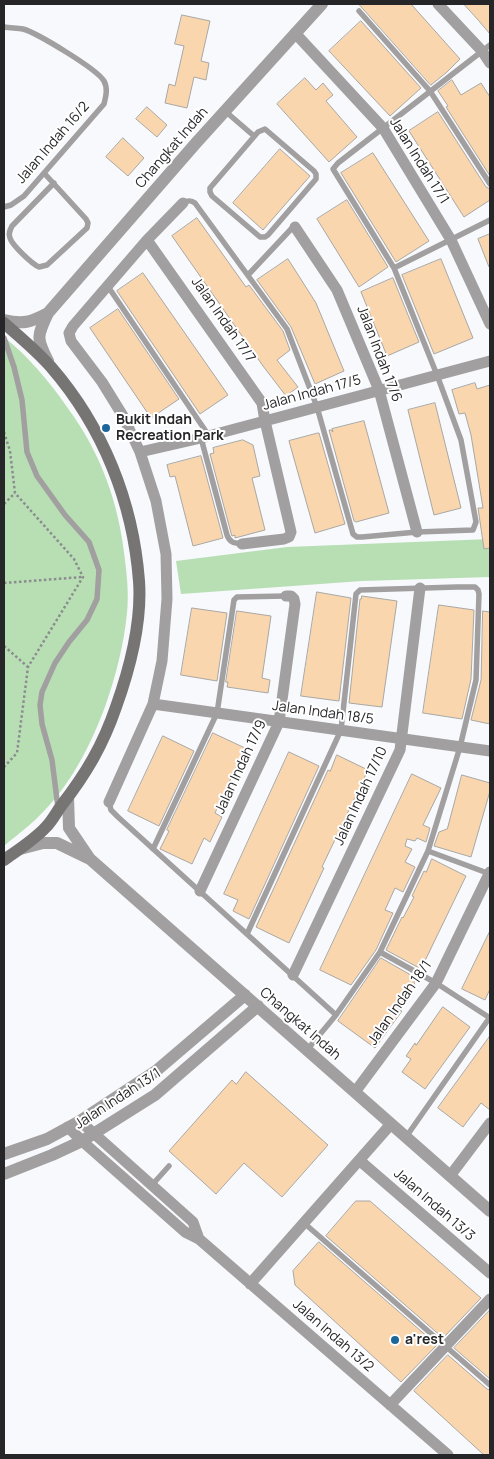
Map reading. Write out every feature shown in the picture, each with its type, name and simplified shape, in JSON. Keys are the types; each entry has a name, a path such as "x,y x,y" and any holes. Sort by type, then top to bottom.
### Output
{"main road":[{"path":"4,322 50,366 74,396 100,439 113,466 124,496 133,537 139,582 134,645 124,684 111,722 97,754 46,827 4,860"}],"street":[{"name":"Changkat Indah","path":"50,366 40,346 39,336 48,313 225,110 322,4"},
{"path":"438,4 486,48 490,64"},
{"name":"Jalan Indah 17/1","path":"295,33 383,128 450,240 490,324"},
{"path":"109,802 153,704 162,661 167,599 166,554 156,501 140,452 123,416 102,382 71,341 70,333 73,326 108,285 183,203"},
{"name":"Jalan Indah 17/6","path":"295,227 338,290 379,390 417,532"},
{"name":"Jalan Indah 17/7","path":"148,240 261,400 291,532 289,537 284,539 242,544"},
{"name":"Changkat Indah","path":"4,322 31,322 48,313"},
{"name":"Jalan Indah 17/5","path":"140,452 205,437 490,361"},
{"name":"Jalan Indah 17/10","path":"293,975 400,750 420,588"},
{"name":"Jalan Indah 17/9","path":"200,891 279,722 295,604 291,596 286,596"},
{"name":"Jalan Indah 18/5","path":"153,704 490,751"},
{"name":"Changkat Indah","path":"68,797 69,828 90,859 490,1211"},
{"name":"Changkat Indah","path":"17,850 43,843 57,843 90,859"},
{"name":"Jalan Indah 18/1","path":"356,1092 436,983 490,873"},
{"name":"Jalan Indah 13/1","path":"4,1154 47,1139 80,1121 156,1071 245,995"},
{"name":"Jalan Indah 13/1","path":"4,1174 82,1141 155,1095 258,1006"},
{"name":"Jalan Indah 13/2","path":"80,1121 193,1222 199,1239"},
{"path":"450,1176 490,1123"},
{"path":"250,1284 391,1124"},
{"name":"Jalan Indah 13/2","path":"68,1127 184,1232 199,1239 448,1455"},
{"name":"Jalan Indah 13/3","path":"359,1160 490,1273"},
{"path":"390,1405 490,1299"}],"lane":[{"path":"360,11 430,91 490,184"},
{"name":"Jalan Indah 16/2","path":"4,27 24,29 62,49 93,69 104,81 107,93 104,104 24,196 11,205 4,207"},
{"path":"183,203 187,200 192,200 195,203 287,329 317,407 353,534 357,537 362,537 417,532 473,530 476,522 461,440 437,375 394,268 333,168 486,48"},
{"path":"225,110 254,136"},
{"path":"261,130 269,131 316,174 314,182 268,235 264,237 257,235 212,196 210,192 212,184 254,136 261,130"},
{"path":"44,173 54,183 86,219 88,223 87,228 47,265 39,267 32,264 10,239 9,232 12,226 54,183"},
{"path":"394,268 490,220"},
{"path":"248,276 295,227"},
{"path":"108,285 205,437 227,535 229,540 242,544"},
{"path":"4,338 22,400 27,452 37,476 65,516 89,542 99,570 97,599 87,620 55,663 42,692 40,705 42,724 52,760 58,810"},
{"path":"247,934 341,730 356,594 360,590 475,587 478,590 476,680 460,747 428,851 380,952 336,1016 307,1050"},
{"path":"153,849 218,713 234,600 237,597 286,596"},
{"path":"109,802 111,810 336,1016"},
{"path":"428,851 490,873"},
{"path":"380,952 436,983 490,1018 406,1137"},
{"path":"152,1185 169,1166"},
{"path":"304,1223 490,1385"}],"path":[{"path":"4,432 10,451 15,493 74,559 83,577"},
{"path":"4,504 15,493"},
{"path":"4,583 83,577"},
{"path":"4,768 17,753 28,666 83,577"},
{"path":"4,646 28,666"}],"green space":[{"path":"4,337 38,369 53,388 79,424 99,461 118,519 125,560 128,600 124,636 116,671 106,704 88,747 64,788 54,800 35,820 4,846"},
{"path":"490,539 490,577 362,581 181,594 176,561 287,547"}],"building":[{"path":"359,4 411,4 460,59 431,85"},
{"path":"464,4 490,4 490,34 479,21"},
{"path":"182,15 210,21 201,61 209,63 206,80 194,77 187,108 165,103 169,84 175,86 184,46 175,44"},
{"path":"361,21 421,88 390,116 329,51"},
{"path":"305,78 316,90 323,83 333,95 326,101 357,137 329,162 277,104"},
{"path":"452,80 461,95 481,83 490,97 490,176 446,107 448,106 438,91"},
{"path":"147,107 167,125 157,137 136,119"},
{"path":"438,112 486,187 490,189 490,200 464,217 409,131"},
{"path":"123,138 144,158 128,176 106,157"},
{"path":"280,149 310,176 263,230 233,203"},
{"path":"373,153 429,241 396,262 341,173"},
{"path":"347,200 388,267 359,287 317,219"},
{"path":"197,218 246,287 249,285 283,331 290,350 277,360 298,387 286,396 172,236"},
{"path":"490,234 490,267 489,267 478,239"},
{"path":"288,259 316,303 344,371 315,384 291,327 257,280"},
{"path":"441,259 473,338 434,354 402,275"},
{"path":"143,273 228,395 200,414 117,291"},
{"path":"393,278 419,342 387,356 361,292"},
{"path":"118,309 179,399 151,418 90,328"},
{"path":"475,383 477,389 490,385 490,548 484,549 478,508 483,508 471,435 465,413 459,414 452,390"},
{"path":"435,403 461,508 434,515 408,410"},
{"path":"364,421 389,513 356,522 354,521 329,430 333,432 332,429"},
{"path":"319,433 345,524 315,533 289,441"},
{"path":"243,440 253,445 260,476 252,478 265,530 235,538 235,535 232,536 231,533 210,454 214,453 213,448"},
{"path":"201,456 223,538 193,546 175,476 170,477 167,465"},
{"path":"317,592 351,598 339,701 301,696"},
{"path":"362,596 397,601 382,707 349,703 360,599"},
{"path":"439,605 474,610 471,679 462,719 423,713"},
{"path":"192,608 227,613 217,681 181,675"},
{"path":"237,611 271,616 262,678 270,680 268,693 227,687 228,682 226,682"},
{"path":"483,611 490,612 490,724 471,720 481,680"},
{"path":"213,733 245,748 215,813 222,817 210,842 204,838 192,864 160,849 169,831 167,830"},
{"path":"163,736 194,751 159,826 128,811"},
{"path":"289,752 319,766 249,919 233,911 238,900 224,894"},
{"path":"337,755 368,770 322,867 324,868 289,943 256,927 328,770 330,771"},
{"path":"412,774 441,788 423,825 430,828 426,842 417,838 415,841 407,839 405,846 412,849 405,862 415,867 403,892 395,888 385,910 393,913 376,950 351,985 320,970"},
{"path":"462,775 490,783 490,791 471,857 434,846 439,832 447,829"},
{"path":"432,859 466,876 421,969 386,950 414,897 412,896 424,871 426,872"},
{"path":"490,931 490,989 485,1000 462,989"},
{"path":"381,958 416,978 415,984 397,1009 402,1011 375,1048 338,1021"},
{"path":"443,1007 470,1027 425,1089 402,1072 411,1059 406,1056"},
{"path":"490,1036 490,1110 481,1103 463,1127 438,1108"},
{"path":"246,1072 328,1145 282,1197 244,1163 216,1194 169,1151 232,1080 236,1084"},
{"path":"356,1201 370,1201 481,1298 443,1338 326,1236"},
{"path":"319,1242 437,1345 401,1382 295,1285 293,1271"},
{"path":"490,1310 490,1379 454,1348"},
{"path":"448,1355 490,1390 490,1455 484,1455 414,1391"}],"place":[{"name":"Bukit Indah Recreation Park","path":"106,428"},
{"name":"a'rest","path":"395,1340"}]}
